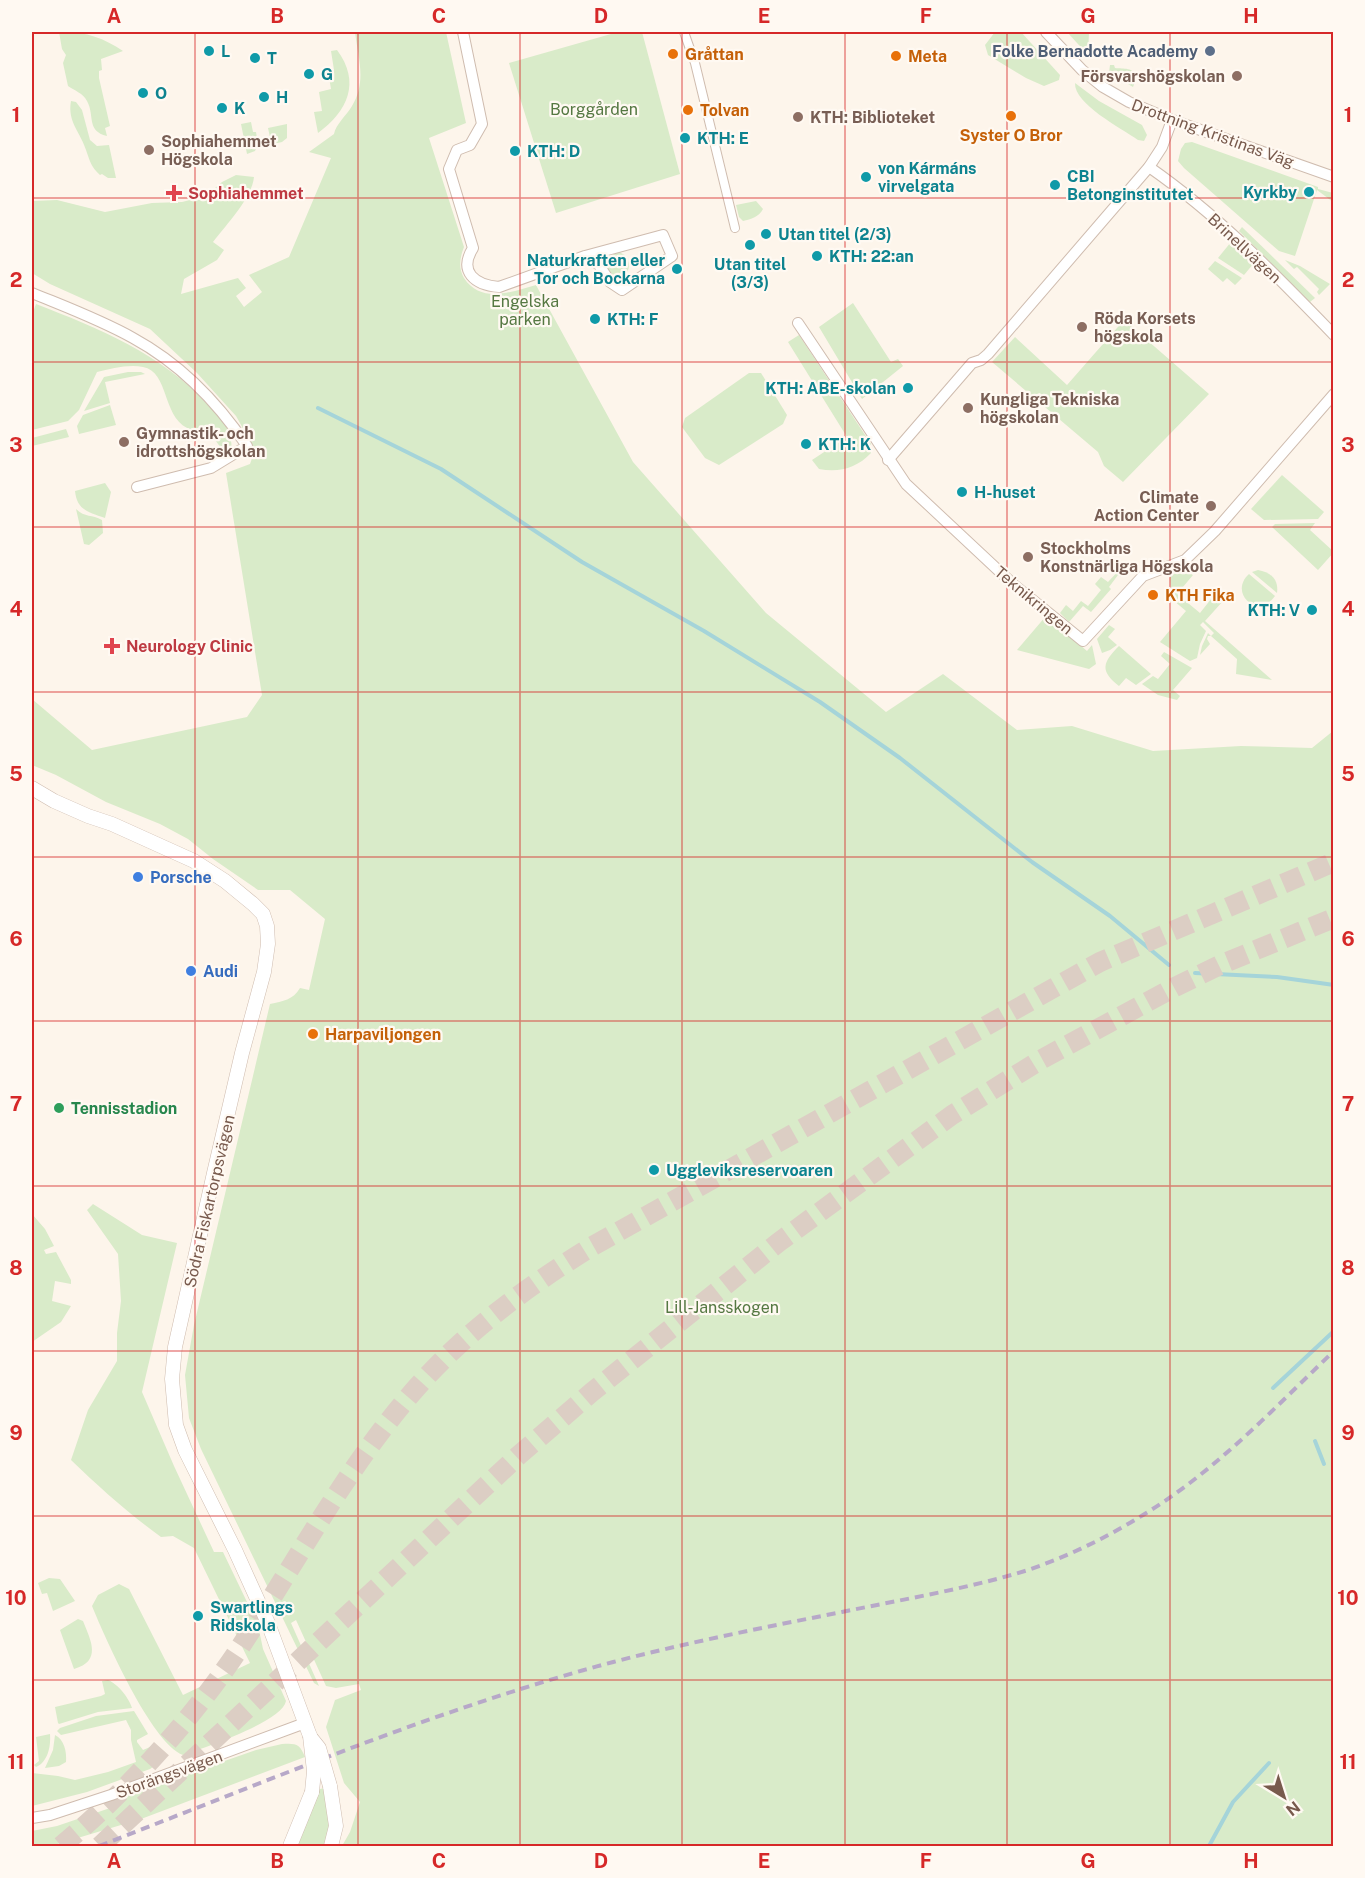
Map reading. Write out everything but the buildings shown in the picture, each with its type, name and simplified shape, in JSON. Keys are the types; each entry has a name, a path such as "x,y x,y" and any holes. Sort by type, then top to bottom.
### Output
{"street":[{"path":"463,32 482,124 470,146 457,150 449,169 473,248 466,265 470,274 486,286 499,287 585,256 663,235 672,256 622,290 610,282 599,266 585,256"},
{"path":"684,32 695,63 735,228"},
{"name":"Drottning Kristinas Väg","path":"1046,32 1082,70 1103,87 1129,102 1172,120 1334,177"},
{"path":"888,459 972,363 988,354 1149,167 1162,147 1172,120"},
{"name":"Brinellvägen","path":"1149,167 1228,231 1270,269 1334,335"},
{"path":"32,293 125,334 165,358 186,375 210,400 236,429 247,446 211,468 137,487"},
{"name":"Teknikringen","path":"798,323 896,472 917,496 1014,585 1083,640 1143,576 1185,560 1215,531 1334,394"},
{"name":"Södra Fiskartorpsvägen","path":"32,788 79,813 112,824 194,861 225,881 253,904 263,914 267,926 268,944 264,972 219,1151 175,1347 172,1379 176,1425 185,1449 268,1623 308,1730"},
{"path":"308,1730 319,1748 330,1786 336,1826 331,1846"},
{"path":"290,1846 312,1792 314,1771 308,1730"},
{"name":"Storängsvägen","path":"32,1818 50,1815 308,1730"}],"green space":[{"path":"59,32 92,36 123,51 101,59 102,70 99,71 99,78 110,126 105,128 107,136 96,130 85,98 68,86 63,63 66,55 62,49"},
{"name":"Lill-Jansskogen","path":"355,32 446,32 466,123 429,138 464,247 460,262 464,278 479,291 497,294 536,285 633,462 766,613 886,712 943,674 1017,730 1072,726 1153,751 1241,746 1312,748 1333,731 1333,1846 342,1846 350,1832 360,1802 344,1783 326,1727 335,1700 361,1690 359,1684 336,1688 326,1686 296,1620 291,1623 319,1686 314,1683 201,1449 189,1418 185,1375 194,1325 270,1004 291,998 300,988 309,990 325,919 290,890 258,890 188,839 32,765 32,699 92,750 247,717 262,695 226,473 250,464 255,450 236,416 197,373 150,329 50,284 32,273 32,201 57,200 105,212 152,203 182,202 207,195 222,182 236,175 254,177 244,202 213,242 224,250 217,260 184,279 181,294 238,278 246,288 236,296 244,307 262,292 249,275 289,257 331,158 309,152 334,134 357,97 360,69"},
{"name":"Borggården","path":"618,32 642,32 680,174 556,213 509,63"},
{"path":"995,32 1021,32 1060,75 1059,80 1044,86 988,55 985,45"},
{"path":"1067,32 1089,32 1088,55"},
{"path":"337,50 348,73 348,95 337,115 318,133 314,112 322,111 319,92 331,89 328,71 334,70 331,51"},
{"path":"1110,65 1133,72 1137,77 1133,87 1109,73"},
{"path":"1075,83 1099,101 1142,125 1147,135 1144,141 1138,140 1090,107 1077,91"},
{"path":"71,101 76,102 82,110 90,140 97,146 109,145 116,178 100,175 90,161 71,115"},
{"path":"251,122 258,144 255,151 247,154 241,124"},
{"path":"287,124 287,138 273,144 268,128"},
{"path":"1192,142 1333,193 1333,202 1317,190 1295,256 1279,251 1184,168 1178,161 1181,149 1185,143"},
{"path":"756,201 763,209 755,217 743,221 739,217 736,205"},
{"path":"1242,227 1315,298 1310,302 1239,231"},
{"path":"1231,242 1254,263 1244,275 1218,258"},
{"path":"616,252 625,256 629,265 625,274 616,278 607,274 603,265 607,256"},
{"path":"1285,260 1330,284 1319,295 1317,292 1319,289 1297,267 1294,269"},
{"path":"1215,261 1242,278 1235,285 1227,278 1223,282 1208,269"},
{"path":"853,303 891,362 898,359 903,366 862,399 819,327"},
{"path":"36,304 128,344 170,371 189,386 223,421 231,444 228,455 225,458 210,433 187,428 179,422 173,414 157,377 151,371 137,366 97,372 79,410 68,421 32,430 32,315"},
{"path":"1124,320 1209,394 1123,482 1104,466 1098,452 992,362 1015,337 1067,385"},
{"path":"799,335 871,444 871,453 854,466 841,470 819,469 812,460 847,437 788,342"},
{"path":"128,372 145,374 105,382 110,403 84,411 104,377"},
{"path":"749,373 761,373 787,415 783,424 719,465 705,458 682,427 685,418"},
{"path":"110,405 116,425 79,434 77,426 83,415"},
{"path":"66,429 69,437 32,446 32,438"},
{"path":"1282,475 1324,512 1318,519 1264,520 1251,509"},
{"path":"105,483 111,492 105,518 84,509 78,502 75,491"},
{"path":"76,509 82,514 102,520 103,533 89,545 84,544"},
{"path":"1315,523 1310,530 1334,552 1318,570 1272,527 1275,524"},
{"path":"1125,564 1130,567 1121,577 1118,575 1109,587 1111,589 1091,612 1083,606 1069,622 1060,613 1066,605 1073,611 1081,601 1088,606 1101,590 1095,584 1101,577 1108,582"},
{"path":"1183,570 1193,575 1177,594 1200,613 1215,594 1223,601 1205,621 1272,680 1236,674 1237,659 1211,636 1214,633 1203,622 1200,625 1206,631 1197,658 1190,661 1160,642 1186,611 1167,595 1171,590 1170,575"},
{"path":"1258,570 1273,577 1277,584 1277,593 1252,572"},
{"path":"1249,574 1275,596 1268,603 1254,605 1244,596 1243,581"},
{"path":"1046,616 1087,651 1092,645 1096,664 1089,669 1017,650"},
{"path":"1109,625 1115,629 1108,637 1117,645 1102,653 1097,639"},
{"path":"1208,633 1211,636 1207,639 1210,644 1200,655"},
{"path":"1119,646 1151,674 1136,685 1126,678 1119,686 1106,671 1109,657"},
{"path":"1164,652 1192,668 1173,690 1180,696 1177,700 1158,695 1142,684 1153,676 1158,679 1170,664 1161,656"},
{"path":"93,1204 142,1235 177,1243 142,1392 214,1552 223,1552 258,1625 263,1649 286,1701 281,1709 257,1725 183,1755 171,1747 158,1732 131,1688 92,1606 98,1595 119,1584 129,1589 183,1695 250,1663 194,1548 173,1536 161,1537 114,1500 71,1460 88,1410 117,1361 117,1333 121,1301 118,1254 87,1210"},
{"path":"32,1214 45,1229 54,1246 44,1250 46,1254 56,1252 71,1280 71,1284 55,1281 52,1301 71,1306 61,1322 32,1342"},
{"path":"49,1578 60,1579 75,1601 53,1611 47,1593 42,1594 38,1583"},
{"path":"78,1619 83,1621 92,1650 88,1661 74,1669 60,1630"},
{"path":"108,1680 123,1692 132,1708 98,1712 58,1723 55,1707 105,1694 102,1681"},
{"path":"134,1711 148,1734 137,1742 143,1750 153,1748 151,1752 154,1759 158,1758 157,1764 150,1769 87,1792 32,1806 32,1773 75,1780 136,1762 131,1730 126,1720 61,1735 57,1731 96,1716"},
{"path":"50,1734 48,1753 36,1767 34,1765 39,1761 36,1737"},
{"path":"55,1735 64,1746 66,1762 59,1766 45,1768 53,1750"},
{"path":"282,1744 297,1745 305,1757 141,1819 51,1846 32,1846 32,1831 57,1826 116,1806 116,1799 256,1750"},
{"path":"334,1785 328,1846 295,1846 317,1790"}],"waterway":[{"path":"318,408 441,469 582,562 704,631 820,702 900,758 1032,862 1110,916 1169,965"},
{"path":"1195,973 1277,977 1334,985"},
{"path":"1273,1388 1334,1331"},
{"path":"1315,1441 1324,1464"},
{"path":"1209,1846 1233,1802 1269,1763"}],"tunnel":[{"path":"61,1846 132,1781 176,1732 235,1655 344,1483 392,1417 457,1346 500,1310 544,1277 591,1247 1100,962 1334,862"},
{"path":"100,1846 519,1455 592,1392 779,1242 952,1115 1042,1059 1222,964 1334,918"}],"railway":[{"path":"99,1846 400,1730 584,1670 745,1631 982,1583 1028,1570 1056,1559 1125,1526 1192,1482 1265,1418 1334,1351"}],"place":[{"name":"L","path":"209,51"},
{"name":"Folke Bernadotte Academy","path":"1210,51"},
{"name":"Gråttan","path":"673,54"},
{"name":"Meta","path":"896,56"},
{"name":"T","path":"255,58"},
{"name":"G","path":"309,74"},
{"name":"Försvarshögskolan","path":"1237,76"},
{"name":"O","path":"143,93"},
{"name":"H","path":"264,97"},
{"name":"K","path":"222,108"},
{"name":"Tolvan","path":"688,110"},
{"name":"Syster O Bror","path":"1011,116"},
{"name":"KTH: Biblioteket","path":"798,117"},
{"name":"KTH: E","path":"685,138"},
{"name":"Sophiahemmet Högskola","path":"149,150"},
{"name":"KTH: D","path":"515,151"},
{"name":"von Kármáns virvelgata","path":"866,177"},
{"name":"CBI Betonginstitutet","path":"1055,185"},
{"name":"Kyrkby","path":"1309,192"},
{"name":"Sophiahemmet","path":"174,193"},
{"name":"Utan titel (2/3)","path":"766,234"},
{"name":"Utan titel (3/3)","path":"750,245"},
{"name":"KTH: 22:an","path":"817,256"},
{"name":"Naturkraften eller Tor och Bockarna","path":"677,269"},
{"name":"KTH: F","path":"595,319"},
{"name":"Röda Korsets högskola","path":"1082,327"},
{"name":"KTH: ABE-skolan","path":"908,388"},
{"name":"Kungliga Tekniska högskolan","path":"968,408"},
{"name":"Gymnastik- och idrottshögskolan","path":"124,442"},
{"name":"KTH: K","path":"806,444"},
{"name":"H-huset","path":"962,492"},
{"name":"Climate Action Center","path":"1211,506"},
{"name":"Stockholms Konstnärliga Högskola","path":"1028,557"},
{"name":"KTH Fika","path":"1153,595"},
{"name":"KTH: V","path":"1312,610"},
{"name":"Neurology Clinic","path":"112,646"},
{"name":"Porsche","path":"138,877"},
{"name":"Audi","path":"191,971"},
{"name":"Harpaviljongen","path":"313,1034"},
{"name":"Tennisstadion","path":"59,1108"},
{"name":"Uggleviksreservoaren","path":"654,1170"},
{"name":"Swartlings Ridskola","path":"198,1616"}],"park label":[{"name":"Engelska parken","path":"525,310"}]}
